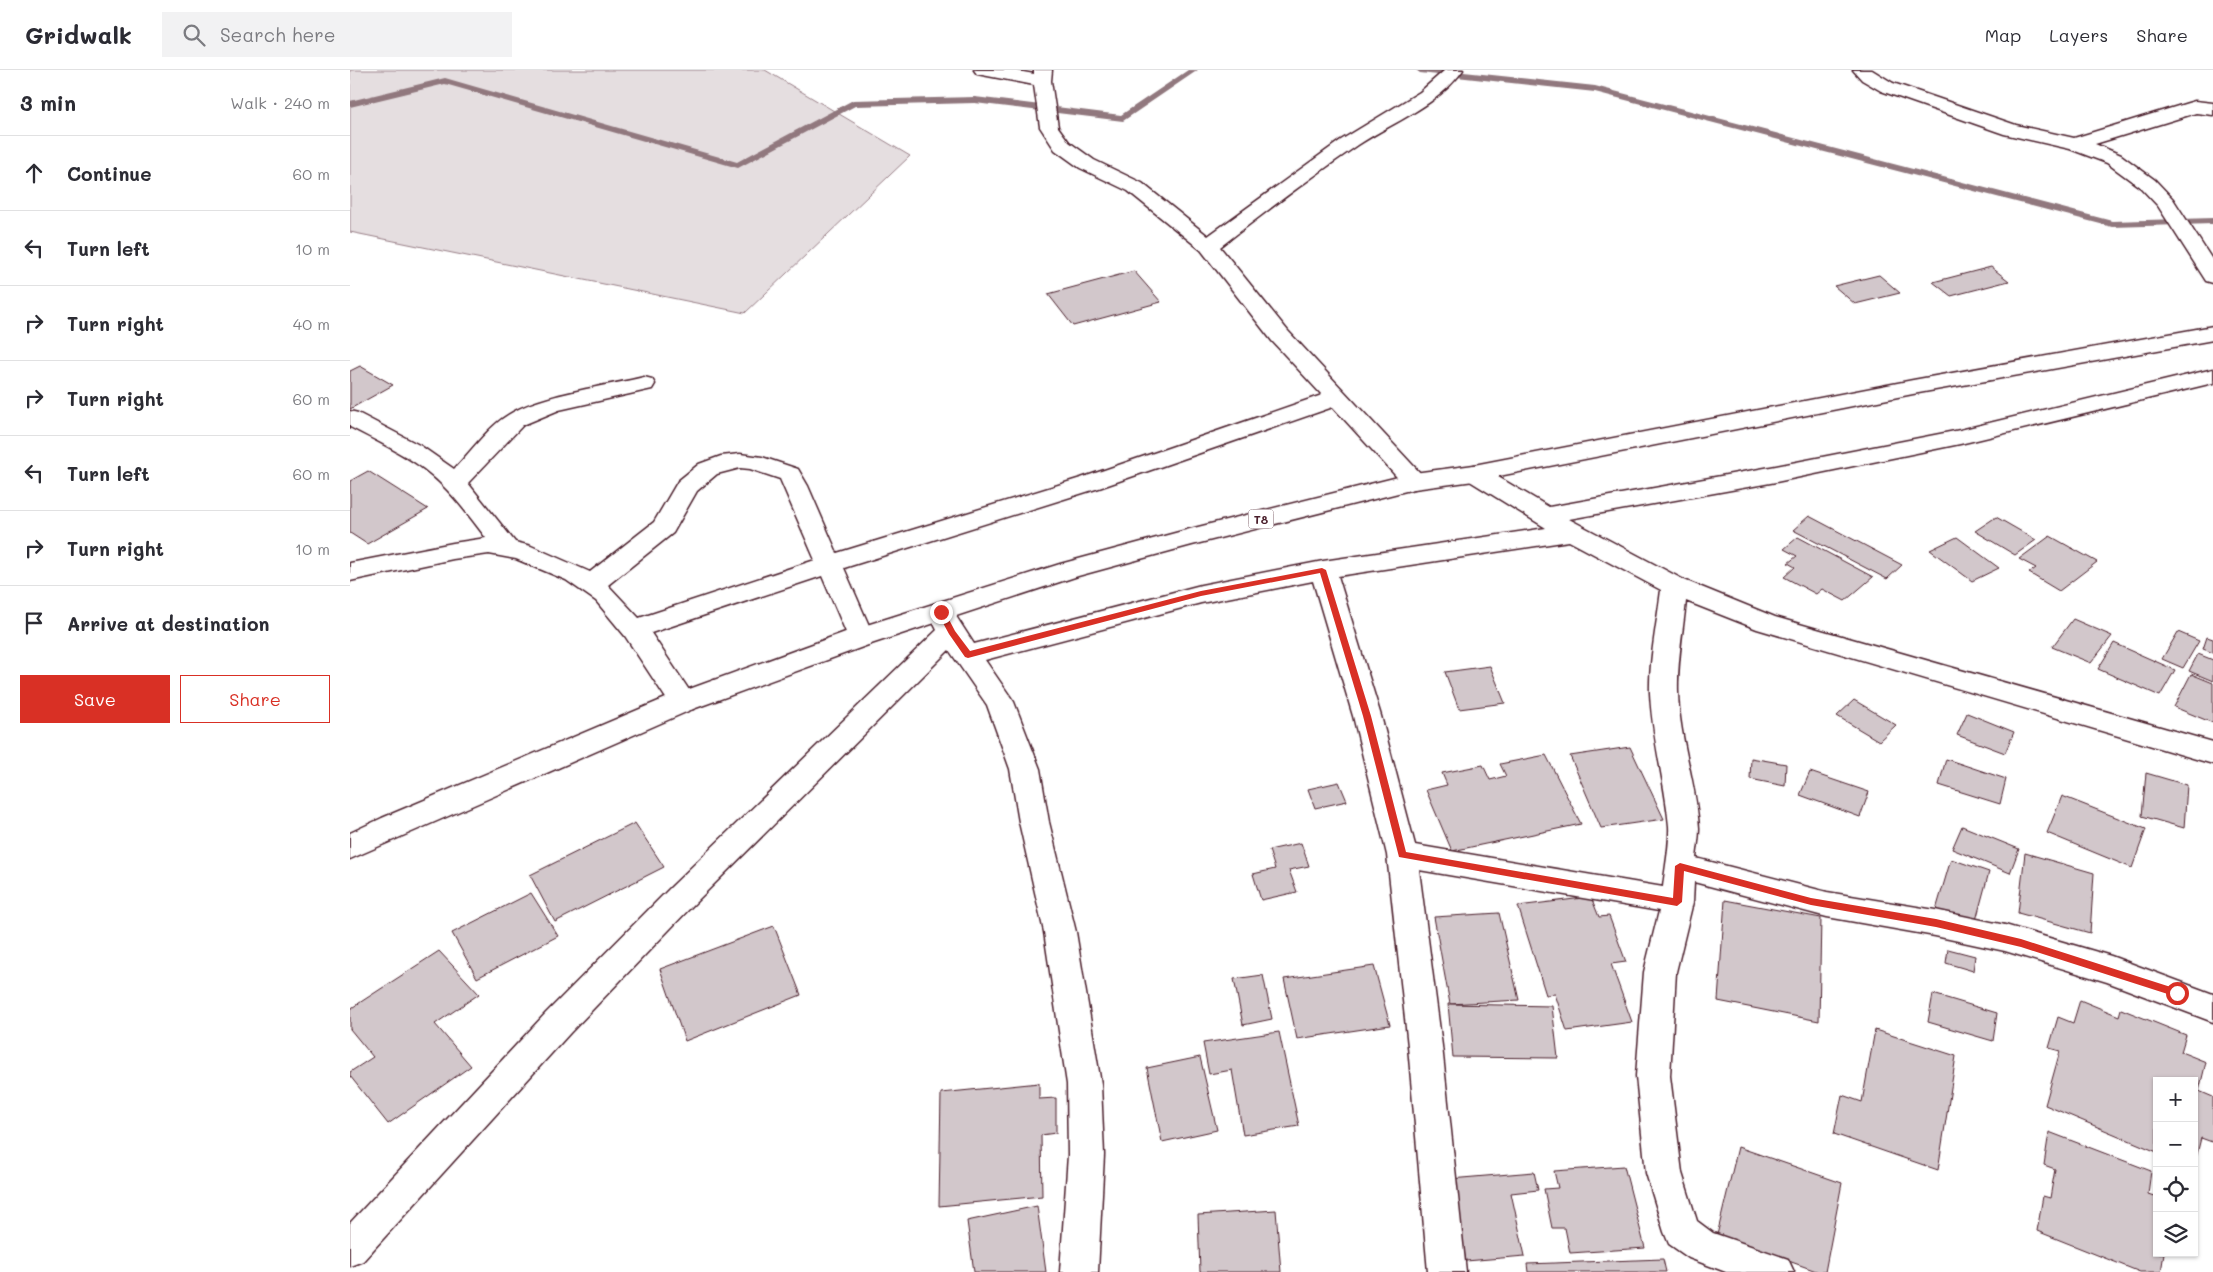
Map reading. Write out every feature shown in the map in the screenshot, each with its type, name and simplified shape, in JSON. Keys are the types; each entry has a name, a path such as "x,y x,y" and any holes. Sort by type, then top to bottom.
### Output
{"main road":[{"path":"983,70 1044,83 1049,127 1062,146 1087,164 1135,187 1208,246 1280,336 1414,481"},
{"path":"1862,70 1868,76 1887,87 2011,130 2075,144 2114,159 2148,184 2166,203 2182,231 2213,277"},
{"path":"1208,246 1315,165 1451,75"},
{"path":"2075,144 2196,108 2213,109"},
{"name":"T8","path":"350,847 393,826 683,702 862,637 953,633 1069,570 1162,544 1414,481 1474,472 1913,386 2213,333"},
{"path":"1544,516 1776,474 1960,437 2213,376"},
{"path":"455,483 515,420 552,405 644,384"},
{"path":"634,629 829,564 1090,483 1337,398"},
{"path":"350,418 421,456 455,483 473,502 506,548"},
{"path":"591,585 664,527 686,486 708,469 721,464 740,461 752,462 789,474 862,637"},
{"path":"1474,472 1572,532 1675,586 1766,623 2213,753"},
{"path":"350,1249 579,1002 682,896 953,633 1201,594 1322,570 1438,551 1572,532"},
{"path":"350,572 453,551 489,546 522,552 568,571 605,595 634,629 683,702"},
{"path":"1322,570 1367,716 1402,855 1425,1046 1447,1272"},
{"path":"1675,586 1666,655 1664,692 1670,747 1679,784 1684,829 1677,902 1660,972 1653,1076 1664,1173 1682,1232 1702,1246 1775,1272"},
{"path":"953,633 1000,702 1025,769 1034,822 1060,932 1084,1084 1086,1155 1079,1272"},
{"path":"1402,855 1677,902"},
{"path":"1680,866 1811,901 1936,923 2021,943 2177,993 2213,1008"}],"shaded area":[{"path":"350,70 765,70 910,156 745,313 350,232"}],"building":[{"path":"1991,267 2009,281 1951,296 1933,282"},
{"path":"1134,271 1161,302 1073,326 1048,294"},
{"path":"1879,275 1900,293 1855,304 1834,286"},
{"path":"360,366 393,385 350,409 350,371"},
{"path":"368,471 428,509 367,544 350,533 350,481"},
{"path":"1809,516 1902,565 1887,579 1793,530"},
{"path":"1996,517 2036,540 2015,555 1975,531"},
{"path":"2050,536 2097,562 2059,591 2029,573 2036,568 2019,559"},
{"path":"1798,537 1873,577 1845,601 1822,589 1816,594 1784,577 1795,567 1788,563 1797,556 1784,549"},
{"path":"1957,537 1999,568 1972,581 1930,550"},
{"path":"2073,619 2112,636 2091,663 2052,647"},
{"path":"2178,632 2199,641 2183,668 2162,659"},
{"path":"2207,637 2213,639 2213,653 2203,649"},
{"path":"2114,643 2175,670 2160,696 2098,669"},
{"path":"2198,654 2213,660 2213,681 2189,671"},
{"path":"1490,666 1505,703 1459,709 1445,672"},
{"path":"2191,674 2213,683 2213,723 2174,707"},
{"path":"1854,700 1896,725 1879,741 1837,716"},
{"path":"1967,713 2014,732 2005,753 1957,735"},
{"path":"1630,747 1664,819 1601,828 1570,756"},
{"path":"1546,755 1581,824 1452,851 1426,790 1447,785 1442,773 1483,765 1490,780 1506,776 1500,764"},
{"path":"1751,758 1786,764 1785,786 1750,779"},
{"path":"1946,759 2006,779 2000,804 1939,785"},
{"path":"1810,772 1869,792 1860,817 1800,795"},
{"path":"2146,773 2187,785 2184,828 2142,816"},
{"path":"1339,782 1347,801 1315,808 1308,789"},
{"path":"2062,796 2146,829 2132,868 2047,833"},
{"path":"635,823 664,867 555,922 530,875"},
{"path":"1962,826 2019,849 2010,873 1952,849"},
{"path":"1301,843 1309,866 1289,870 1297,892 1261,900 1253,874 1275,869 1269,850"},
{"path":"2025,853 2094,873 2090,933 2018,913"},
{"path":"1951,859 1989,872 1975,924 1936,910"},
{"path":"531,893 558,936 477,978 452,933"},
{"path":"1591,897 1599,917 1609,916 1626,962 1611,964 1632,1022 1567,1031 1555,994 1546,995 1518,906"},
{"path":"1725,900 1821,918 1819,1021 1718,1001"},
{"path":"1499,913 1519,1000 1450,1004 1434,917"},
{"path":"774,926 801,995 685,1041 660,969"},
{"path":"1948,949 1975,956 1973,971 1946,963"},
{"path":"439,951 479,994 435,1024 471,1066 388,1124 350,1076 350,1072 373,1057 350,1029 350,1009"},
{"path":"1374,966 1390,1025 1297,1039 1284,979"},
{"path":"1263,975 1272,1019 1243,1025 1234,979"},
{"path":"1933,994 1997,1013 1993,1041 1928,1022"},
{"path":"2080,1000 2119,1016 2121,1009 2186,1035 2181,1052 2206,1062 2199,1091 2213,1097 2212,1142 2201,1138 2198,1150 2198,1077 2153,1077 2153,1150 2045,1105 2060,1051 2049,1048 2058,1017 2073,1023"},
{"path":"1448,1004 1552,1006 1558,1058 1453,1057"},
{"path":"1875,1030 1956,1056 1938,1170 1834,1134 1842,1095 1862,1102"},
{"path":"1279,1032 1299,1126 1243,1135 1232,1070 1209,1074 1203,1043"},
{"path":"1200,1057 1217,1130 1162,1142 1147,1068"},
{"path":"1039,1083 1039,1099 1056,1098 1056,1133 1041,1135 1042,1196 939,1206 941,1093"},
{"path":"2049,1132 2151,1171 2148,1194 2153,1196 2153,1257 2163,1257 2161,1272 2140,1272 2037,1231 2043,1196 2050,1198 2055,1169 2044,1165"},
{"path":"1738,1147 1842,1183 1825,1272 1819,1272 1717,1235"},
{"path":"1624,1166 1645,1248 1570,1253 1565,1228 1552,1228 1544,1189 1558,1188 1554,1171"},
{"path":"1534,1172 1538,1190 1511,1193 1525,1256 1466,1261 1450,1179"},
{"path":"1037,1206 1046,1272 974,1272 967,1221"},
{"path":"1276,1210 1281,1272 1200,1272 1198,1215"},
{"path":"1663,1259 1666,1272 1528,1272 1527,1264"}],"waterway":[{"path":"350,104 445,81 738,165 853,103 975,100 1123,118 1194,70"},
{"path":"1420,70 1595,89 2112,224 2213,221"}],"route":[{"path":"941,612 951,632 968,655 1201,594 1322,570 1367,716 1402,855 1677,902 1680,866 1811,901 1936,923 2021,943 2177,993"}]}
